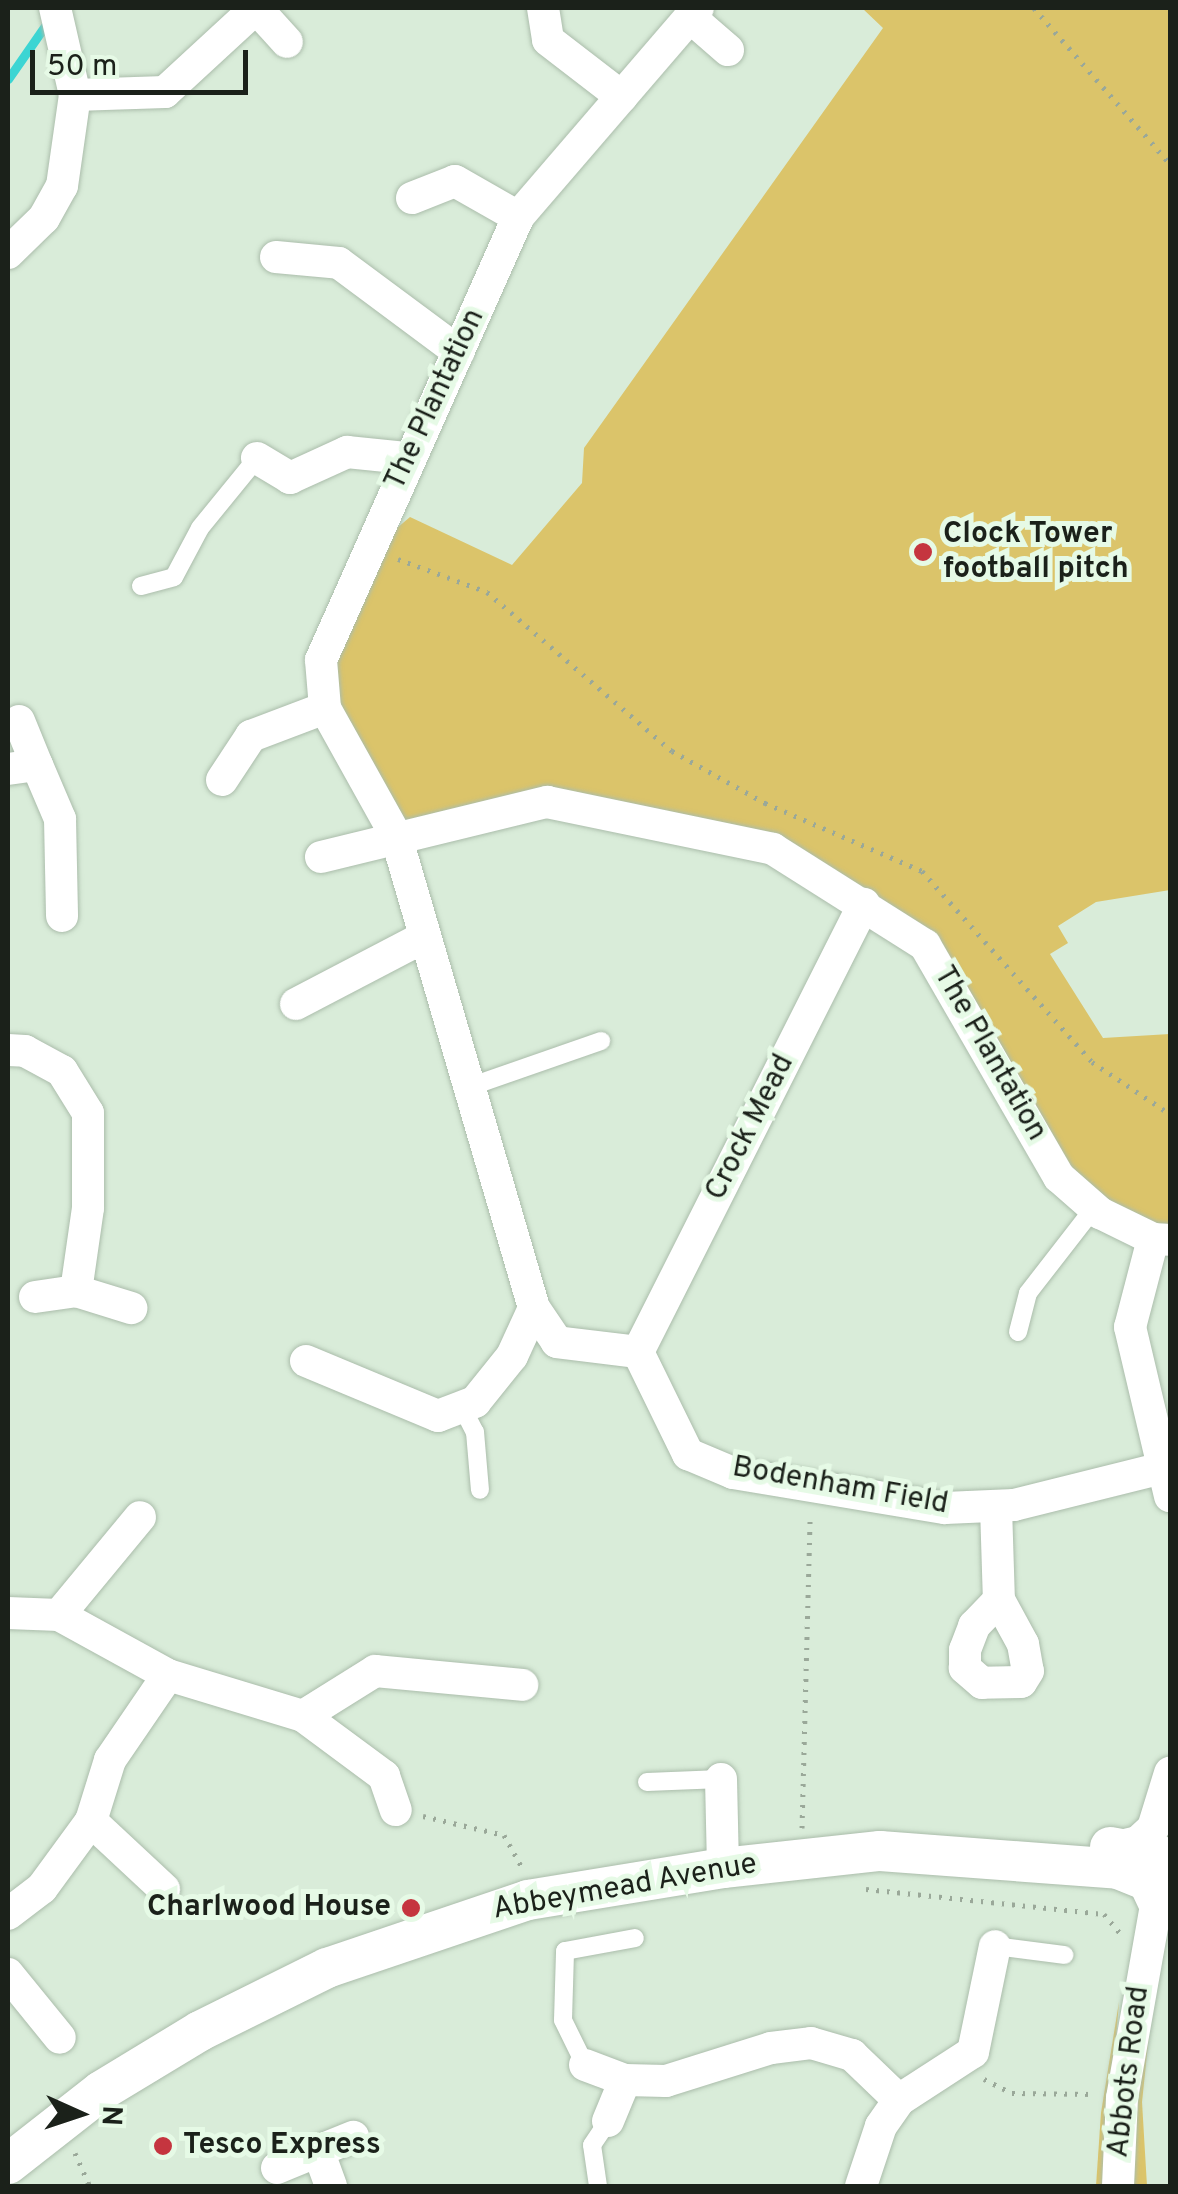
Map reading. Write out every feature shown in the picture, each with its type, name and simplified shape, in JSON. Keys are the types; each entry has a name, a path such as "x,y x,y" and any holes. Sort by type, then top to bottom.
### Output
{"street":[{"path":"75,95 165,92 257,8 287,42"},
{"path":"543,8 548,40 622,98"},
{"path":"694,13 728,50"},
{"name":"The Plantation","path":"638,1352 557,1342 534,1308 395,834 325,708 322,660 372,550 406,458 459,352 518,216 694,13"},
{"path":"8,253 44,218 62,186 75,95 58,20"},
{"path":"412,198 455,182 518,216"},
{"path":"276,257 340,263 459,352"},
{"path":"257,458 290,478 347,452 406,458"},
{"path":"222,780 250,736 325,708"},
{"path":"19,721 22,767 60,820 62,916"},
{"name":"The Plantation","path":"395,834 547,802 773,849 925,945 1059,1177 1094,1208 1162,1239"},
{"path":"321,857 395,834"},
{"name":"Crock Mead","path":"638,1352 864,904"},
{"path":"296,1004 332,969 424,937"},
{"path":"8,1050 25,1051 62,1070 88,1113 88,1208 76,1291"},
{"path":"1162,1239 1130,1327 1166,1482"},
{"path":"34,1297 76,1291 131,1308"},
{"path":"306,1361 438,1416 474,1402 512,1356 534,1308"},
{"name":"Bodenham Field","path":"638,1352 688,1454 732,1473 944,1508 996,1507 1166,1482"},
{"path":"996,1507 1000,1600"},
{"path":"58,1615 122,1552 140,1517"},
{"path":"8,1613 58,1615 168,1675 304,1716 384,1776 396,1810"},
{"path":"304,1716 375,1671 522,1685"},
{"path":"8,1914 42,1888 92,1820 110,1760 168,1675"},
{"path":"1164,1901 1170,1773"},
{"path":"721,1779 723,1868"},
{"path":"92,1820 164,1889"},
{"name":"Abbeymead Avenue","path":"8,2164 100,2091 200,2031 326,1968 528,1900 723,1868 815,1860 882,1841 948,1837 1116,1847 1165,1844"},
{"name":"Abbeymead Avenue","path":"815,1860 1164,1901"},
{"name":"Abbots Road","path":"1118,2186 1122,2098 1164,1901"},
{"path":"861,2186 881,2126 899,2100 968,2057 981,2031 995,1946"},
{"path":"8,1974 60,2038"},
{"path":"585,2065 625,2080 666,2081 771,2048 811,2043 852,2055 899,2100"},
{"path":"608,2121 625,2080"},
{"path":"278,2168 353,2137"},
{"path":"318,2151 331,2186"}],"lane":[{"path":"141,586 174,577 200,528 257,458"},
{"path":"469,1088 601,1040"},
{"path":"1018,1332 1028,1293 1094,1208"},
{"path":"462,1407 476,1432 480,1490"},
{"path":"647,1782 721,1779"},
{"path":"585,2065 564,2020 564,1952 634,1938"},
{"path":"995,1946 1064,1955"},
{"path":"598,2186 592,2145 608,2121"}],"path":[{"path":"1034,8 1170,164"},
{"path":"372,550 487,592 672,751 765,803 922,871 1092,1062 1170,1114"},
{"path":"810,1486 815,1860"},
{"path":"396,1810 504,1835 524,1872 528,1900"},
{"path":"968,2057 988,2083 1005,2092 1100,2094"},
{"path":"73,2148 90,2186"}],"shaded area":[{"path":"862,8 1170,8 1170,890 1096,902 1058,926 1068,943 1050,954 1103,1038 1170,1034 1170,1240 1100,1213 925,945 773,849 547,802 395,834 321,660 371,550 410,517 512,565 582,483 584,448 883,28"},
{"path":"1119,2002 1104,2186 1096,2186 1101,2113"},
{"path":"1152,2006 1142,2102 1147,2186 1132,2186 1130,2149"}],"waterway":[{"path":"8,79 49,20"}],"place":[{"name":"Clock Tower football pitch","path":"923,552"},
{"name":"Charlwood House","path":"411,1908"},
{"name":"Tesco Express","path":"163,2146"}]}
